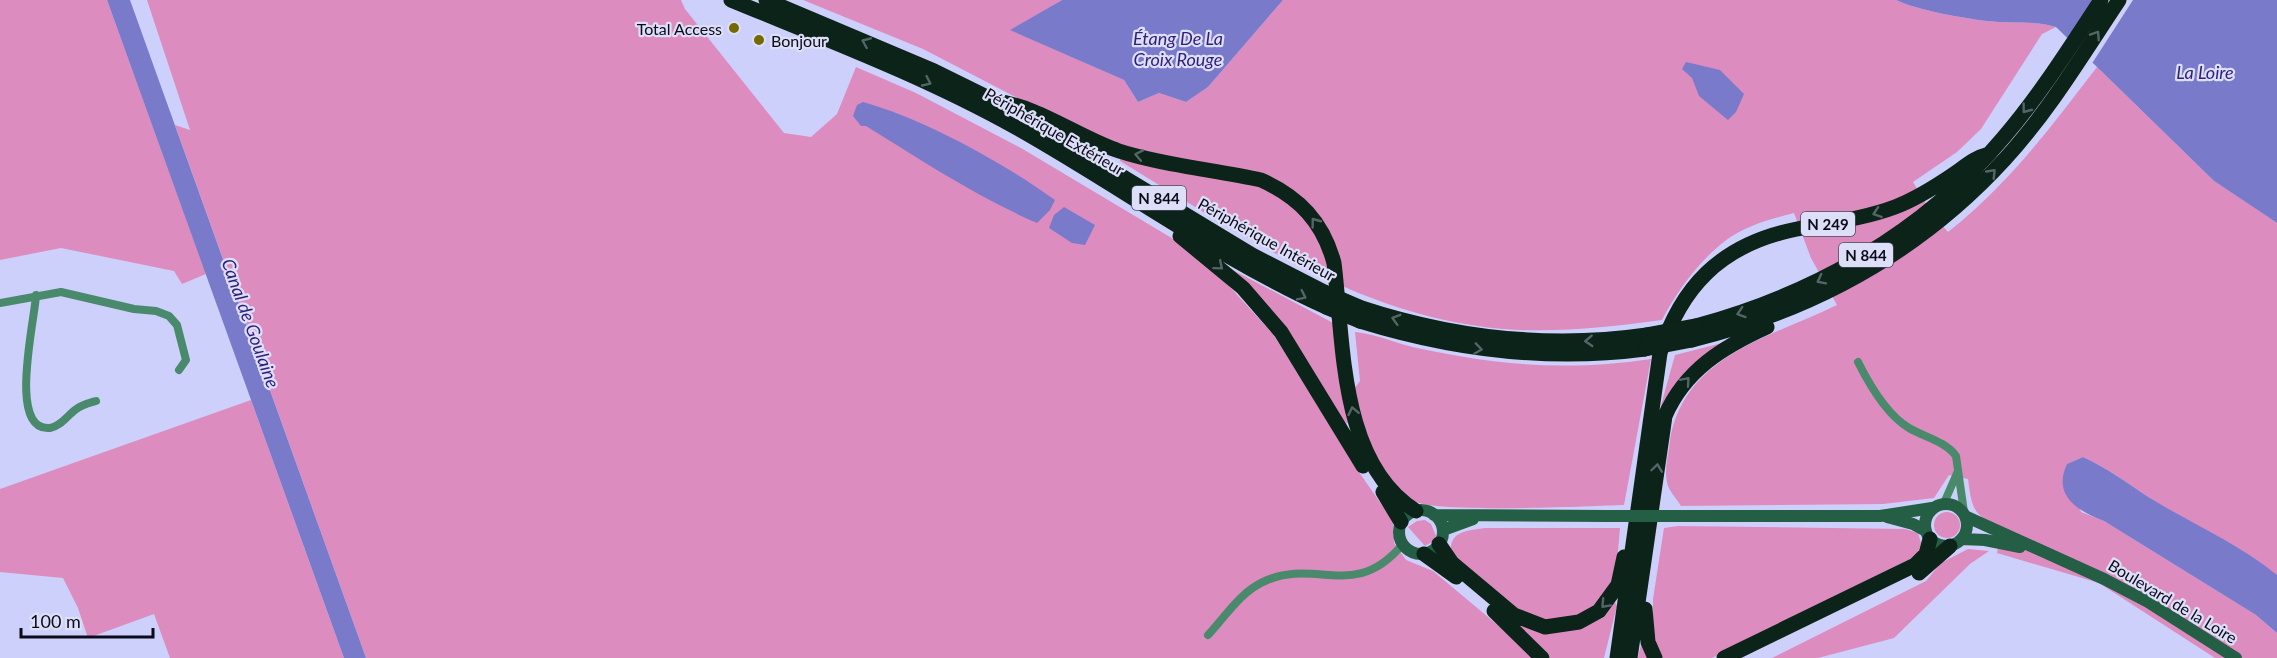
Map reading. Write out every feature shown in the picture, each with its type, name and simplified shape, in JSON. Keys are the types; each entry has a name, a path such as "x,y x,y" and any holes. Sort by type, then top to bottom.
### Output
{"highway":[{"name":"Périphérique Extérieur","path":"732,0 952,94 1016,128 1263,276 1325,300"},
{"name":"Périphérique Intérieur","path":"766,0 913,62 995,101 1325,300 1423,339 1521,354 1580,355 1694,333 1725,332 1789,307"},
{"name":"N 844","path":"1789,307 1940,201 2006,158 2066,66 2101,0"},
{"name":"N 844","path":"1989,154 2066,66 2119,0"},
{"path":"995,101 1012,103 1095,142 1122,152 1261,180 1282,189 1301,204 1319,225 1329,243 1334,263 1350,401 1357,434 1369,459 1396,497 1416,511"},
{"name":"N 249","path":"1617,658 1655,381 1666,335 1687,295 1701,277 1725,258 1742,248 1773,236 1940,201 1974,158 1989,154"},
{"path":"1125,192 1132,205 1199,250 1243,288 1264,311 1297,357 1364,467 1401,522"},
{"name":"N 844","path":"1789,307 1811,301 1881,264 1940,201"},
{"path":"1630,658 1664,424 1680,386 1702,364 1789,307"},
{"path":"1441,537 1452,563 1522,621 1545,627 1569,625 1599,611 1614,594 1641,490"},
{"path":"1652,503 1645,618 1648,642 1655,658"},
{"path":"1724,658 1915,565 1926,554 1928,535"},
{"path":"1746,658 1909,579 1956,543"},
{"path":"1424,554 1453,575 1527,641 1542,658"}],"main road":[{"path":"1482,517 1441,537 1424,554 1412,553 1402,545 1398,533 1401,522 1416,511 1427,511 1434,515 1482,517 1880,516 1955,505 1965,515 1967,529 1956,543 1936,544 1913,524 1880,516"},
{"path":"1928,535 1926,518 1938,506"},
{"path":"1434,515 1441,537"},
{"name":"Boulevard de la Loire","path":"1965,515 2060,558 2148,602 2236,658"},
{"name":"Boulevard de la Loire","path":"1956,543 1995,541 2060,558"}],"street":[{"path":"0,303 36,296 74,293 111,304 156,310 169,316 177,325 186,360 179,370"},
{"path":"36,296 25,399 31,420 39,427 50,428 61,424 76,409 96,401"},
{"path":"1858,362 1884,403 1906,426 1951,448 1956,456 1965,515"},
{"path":"1938,506 1958,470"},
{"path":"1208,635 1244,595 1265,581 1296,574 1335,577 1358,575 1379,566 1402,545"}],"shaded area":[{"path":"0,0 107,0 206,274 182,284 174,271 61,248 0,260"},
{"path":"147,0 681,0 685,9 784,133 811,137 837,114 856,67 916,93 1021,148 1170,237 1219,275 1273,334 1361,475 1393,521 1394,543 1406,560 1433,571 1500,627 1516,607 1451,556 1452,542 1455,537 1465,532 1485,528 1620,528 1616,573 1609,591 1617,606 1604,658 366,658 175,125 190,130"},
{"path":"803,0 1062,0 1011,30 1124,80 1138,102 1159,93 1186,102 1208,87 1283,0 1896,0 1927,10 1965,18 2056,27 2042,34 1981,129 1957,152 1913,182 1932,214 1948,232 2010,175 2097,67 2214,181 2277,223 2277,576 2247,554 2166,508 2092,461 2083,457 2067,464 2081,512 2104,521 2256,615 2277,633 2277,658 2215,658 2099,583 1997,553 2002,527 1985,519 1976,510 1971,498 1968,479 1949,475 1934,498 1883,504 1681,506 1668,485 1666,467 1670,440 1679,411 1693,388 1712,369 1734,353 1837,305 1811,258 1794,213 1749,227 1725,241 1689,277 1662,320 1563,330 1503,329 1450,321 1400,308 1350,290 1302,268 1120,161 1122,146 1037,108 923,49"},
{"path":"1231,269 1337,325 1348,423 1344,424"},
{"path":"1355,332 1451,355 1508,363 1564,366 1651,359 1624,505 1478,508 1448,507 1411,500 1398,489 1379,464 1362,420 1354,389 1360,381"},
{"path":"1730,341 1686,371 1658,416 1675,355"},
{"path":"251,400 344,658 170,658 154,614 88,638 78,608 63,578 0,572 0,489"},
{"path":"1947,512 1956,516 1960,525 1956,534 1947,538 1938,534 1934,525 1938,516"},
{"path":"1425,520 1431,524 1436,536 1425,546 1408,527 1417,521"},
{"path":"1678,526 1905,529 1918,533 1921,543 1918,555 1712,658 1638,658 1641,644 1653,638 1653,599 1664,528"},
{"path":"1968,549 1989,551 1970,564 1894,638 1818,658 1772,658 1926,581 1941,563"}],"water":[{"path":"107,0 130,0 366,658 344,658"},
{"name":"Étang De La Croix Rouge","path":"1062,0 1283,0 1208,87 1186,102 1159,93 1138,102 1124,80 1010,30"},
{"name":"La Loire","path":"1896,0 2277,0 2277,223 2214,181 2056,27 1965,18 1927,10"},
{"path":"1686,62 1720,70 1744,94 1736,112 1728,120 1699,96 1692,78 1682,69"},
{"path":"863,102 912,119 988,157 1055,200 1050,210 1037,223 950,178 866,126 861,126 853,116 857,105"},
{"path":"1064,207 1095,225 1085,245 1072,243 1049,228 1054,215"},
{"path":"2083,457 2231,543 2277,575 2277,633 2256,615 2070,501 2065,493 2063,475 2067,464"}],"pier":[{"path":"2094,0 2133,0 2091,65 2066,41"}],"place":[{"name":"Total Access","path":"734,28"},
{"name":"Bonjour","path":"759,40"}],"water label":[{"name":"Canal de Goulaine","path":"251,323"}]}
